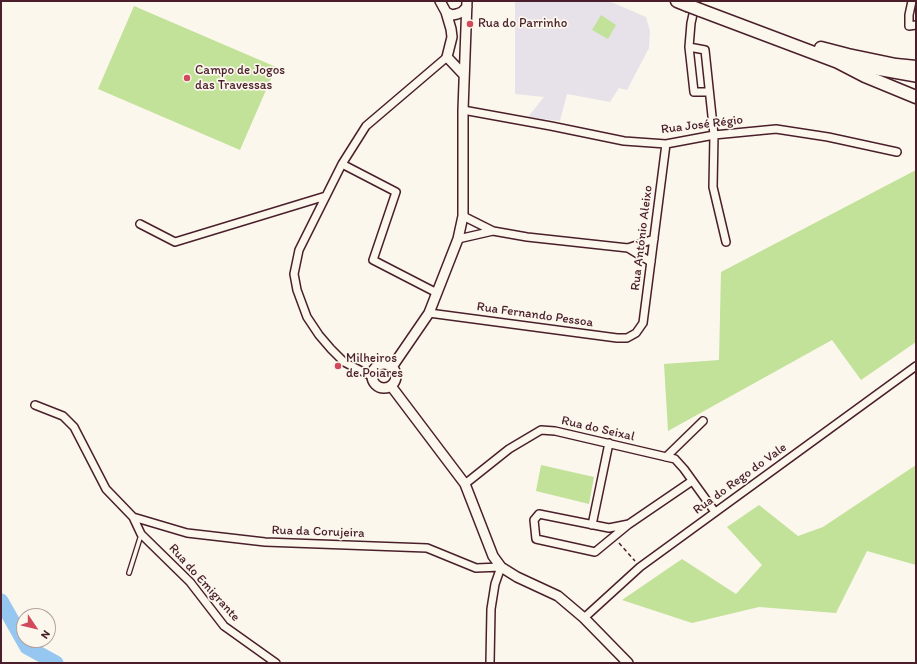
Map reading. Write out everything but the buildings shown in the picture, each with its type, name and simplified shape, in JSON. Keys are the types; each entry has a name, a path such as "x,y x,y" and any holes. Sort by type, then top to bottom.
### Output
{"highway":[{"path":"693,4 838,62 865,76 916,97"},
{"path":"693,4 806,44 848,55 916,68"}],"main road":[{"path":"838,62 916,76"}],"street":[{"path":"373,377 344,362 319,335 307,317 297,290 294,274 299,250 342,164 366,126 447,57 452,36 446,12 440,1"},
{"path":"912,1 909,15 909,26 916,25"},
{"path":"446,12 452,15 457,14 462,12 467,4"},
{"path":"392,367 429,313 458,239 463,216 463,74 467,4"},
{"path":"693,4 689,47 694,92 709,92"},
{"path":"689,47 705,50 714,135 712,187 726,242"},
{"path":"447,57 463,74"},
{"name":"Rua José Régio","path":"463,110 624,141 666,144 714,135 776,129 828,137 897,152"},
{"name":"Rua António Aleixo","path":"636,333 643,323 666,144"},
{"path":"342,164 396,192 373,260 436,294"},
{"path":"140,224 175,242 326,196"},
{"path":"463,216 493,231 527,237 628,248 651,262"},
{"path":"458,239 493,231"},
{"path":"628,248 654,239"},
{"name":"Rua Fernando Pessoa","path":"429,313 617,338 627,338 636,333"},
{"path":"385,364 392,367 396,377 391,386 383,388 379,386 374,381 374,369 385,364"},
{"name":"Rua do Rego do Vale","path":"584,618 640,567 916,366"},
{"path":"391,386 465,484 493,556 501,567 517,577 558,596 584,618 628,663"},
{"name":"Rua do Emigrante","path":"35,405 63,416 74,427 106,489 133,517 141,534 190,582 224,626 276,663"},
{"path":"666,457 703,421"},
{"name":"Rua do Seixal","path":"465,484 509,449 540,430 555,431 675,459 715,512"},
{"path":"592,525 609,443"},
{"path":"630,524 609,528 539,514 534,520 536,539 595,552 630,524 692,481"},
{"name":"Rua da Corujeira","path":"133,517 187,533 265,542 427,548 476,568 501,567"},
{"path":"490,663 490,609 495,584 501,567"}],"lane":[{"path":"129,573 141,534"}],"path":[{"path":"614,537 640,567"}],"shaded area":[{"path":"515,1 609,1 646,17 650,31 649,48 627,90 619,88 610,102 567,94 560,121 528,117 544,97 515,94"}],"green space":[{"name":"Campo de Jogos das Travessas","path":"134,6 276,67 240,150 98,89"},
{"path":"601,15 616,25 608,39 592,30"},
{"path":"916,170 916,342 861,380 832,340 668,431 664,364 719,360 721,272"},
{"path":"541,465 594,477 589,504 536,491"},
{"path":"916,465 916,565 867,551 836,613 759,607 692,623 622,600 682,559 736,594 762,565 727,527 759,505 798,536 823,527"}],"waterway":[{"path":"1,601 27,647 56,663"},
{"path":"40,654 40,663"}],"place":[{"name":"Rua do Parrinho","path":"470,24"},
{"name":"Campo de Jogos das Travessas","path":"187,78"},
{"name":"Milheiros de Poiares","path":"338,366"}]}
